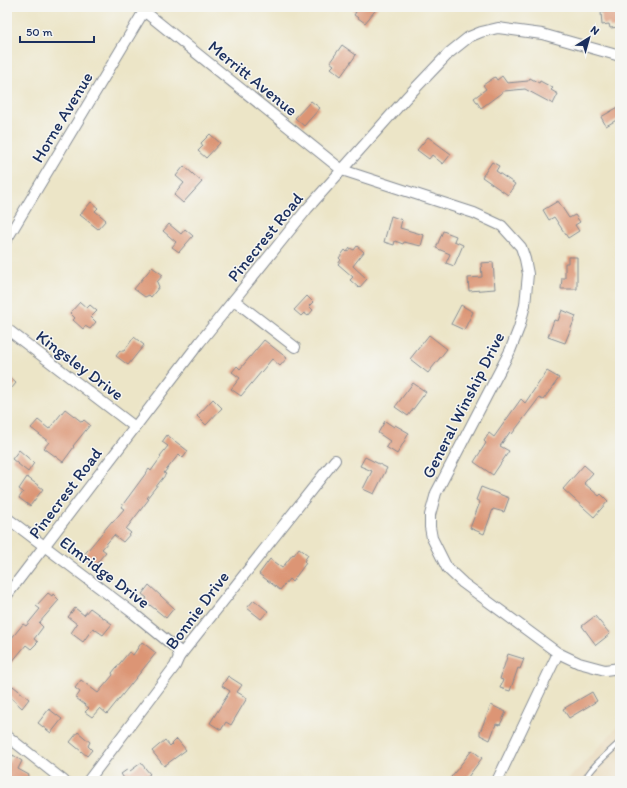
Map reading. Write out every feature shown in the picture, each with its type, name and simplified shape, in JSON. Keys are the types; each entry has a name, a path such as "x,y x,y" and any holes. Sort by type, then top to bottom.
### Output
{"street":[{"name":"Merritt Avenue","path":"144,11 342,170"},
{"name":"Horne Avenue","path":"7,239 144,11"},
{"name":"Pinecrest Road","path":"7,595 135,427 307,209 406,98 449,53 469,37 481,32 498,28 515,29 542,34 620,56"},
{"name":"General Winship Drive","path":"342,170 474,213 502,226 521,247 528,274 525,305 518,328 510,351 436,493 430,515 432,538 447,568 463,583 558,653 579,663 605,670 620,668"},
{"path":"234,300 295,347"},
{"name":"Kingsley Drive","path":"7,329 135,427"},
{"name":"Bonnie Drive","path":"88,781 175,666 179,657 335,460"},
{"name":"Elmridge Drive","path":"7,518 134,613 177,650 179,657"},
{"path":"497,781 558,653"},
{"path":"7,736 64,781"}],"lane":[{"path":"585,781 595,767 620,742"}],"shaded area":[{"path":"620,724 620,781 567,781"}],"building":[{"path":"350,7 378,7 365,23 354,15 356,12"},
{"path":"607,7 620,7 620,27 610,28 609,24 602,25 601,12 607,11"},
{"path":"342,45 356,55 341,76 331,68 334,65 330,62"},
{"path":"502,76 507,83 528,81 530,78 539,83 540,81 553,88 551,90 558,94 553,104 525,89 504,91 481,108 474,98 486,89 483,85 495,77 497,80"},
{"path":"311,101 320,108 304,126 295,118"},
{"path":"620,106 620,118 606,126 601,117"},
{"path":"210,134 220,143 206,158 198,151 203,146 201,143"},
{"path":"428,137 451,154 443,164 432,155 429,159 417,150"},
{"path":"492,162 499,166 496,171 515,184 508,195 482,177"},
{"path":"184,166 202,182 183,203 174,195 184,183 176,176"},
{"path":"558,201 569,218 575,215 580,222 575,225 579,231 568,238 554,217 549,220 543,210"},
{"path":"91,202 98,208 95,211 106,220 98,229 80,215"},
{"path":"391,216 402,220 400,228 424,235 421,246 404,242 403,244 395,241 394,245 384,242"},
{"path":"169,224 181,234 185,229 193,236 179,252 172,247 176,242 163,231"},
{"path":"443,231 456,236 454,241 463,245 454,266 446,263 450,254 436,248"},
{"path":"357,246 364,252 353,266 367,279 359,288 350,280 353,277 338,264 341,260 339,258 345,250 347,252 350,248 354,250"},
{"path":"568,257 577,257 577,289 561,289 562,278 565,278 565,263 568,263"},
{"path":"493,262 495,289 469,291 468,278 482,277 481,263"},
{"path":"152,267 163,275 157,282 159,287 151,297 149,295 145,297 134,289"},
{"path":"307,296 313,302 309,306 313,310 308,316 304,313 301,316 294,310"},
{"path":"80,302 87,308 90,305 97,311 91,317 96,322 90,329 85,326 83,329 73,320 75,318 70,313"},
{"path":"461,305 473,312 464,330 451,324"},
{"path":"562,310 576,316 565,343 548,337 554,320 558,321"},
{"path":"429,335 447,349 428,373 410,359"},
{"path":"134,337 144,345 128,365 116,356 120,351 124,351"},
{"path":"264,340 287,358 280,366 272,359 241,396 231,389 240,378 232,372 237,366 240,369"},
{"path":"547,371 559,378 543,400 539,398 512,434 510,432 500,446 509,451 493,475 474,462 486,443 484,441 489,433 494,437 521,399 525,403"},
{"path":"7,375 16,383 7,394"},
{"path":"413,383 426,392 408,416 395,407"},
{"path":"213,399 222,408 206,425 197,416"},
{"path":"65,409 82,422 84,420 90,425 73,446 74,447 63,462 44,448 49,442 31,428 38,420 49,429"},
{"path":"385,421 394,427 395,425 409,433 397,454 386,447 390,441 378,433"},
{"path":"167,435 188,451 183,458 179,454 164,473 166,474 147,498 149,499 126,529 131,533 123,542 114,535 102,549 106,552 94,566 83,556 124,509 121,507 149,469 151,471 161,457 160,456 168,446 162,442"},
{"path":"19,450 34,463 28,472 12,459"},
{"path":"365,457 387,468 374,494 363,489 372,471 360,466"},
{"path":"584,465 593,473 584,483 599,496 601,494 608,501 594,517 563,489"},
{"path":"27,477 43,489 30,506 19,498 23,492 19,489"},
{"path":"481,487 509,498 504,512 493,509 484,534 470,528 480,502 476,500"},
{"path":"299,548 308,555 304,561 306,563 292,582 289,579 280,590 259,574 270,559 282,568"},
{"path":"149,585 174,608 166,618 145,601 147,598 142,594"},
{"path":"48,593 52,596 53,594 59,600 39,623 43,627 34,639 38,642 31,649 26,645 7,668 7,644 23,624 26,626 40,609 36,606"},
{"path":"254,600 268,611 261,619 247,608"},
{"path":"75,608 84,615 90,608 112,624 103,635 93,628 83,642 71,633 77,624 68,617"},
{"path":"595,616 610,634 596,645 582,626"},
{"path":"142,642 156,653 107,714 100,708 92,717 85,712 89,708 76,698 80,692 75,688 81,680 98,693 129,652 133,655"},
{"path":"508,654 524,659 520,669 518,668 510,691 500,688 503,680 500,679"},
{"path":"228,676 242,685 237,692 247,698 231,725 226,722 221,730 210,723 230,691 222,686"},
{"path":"13,686 29,699 22,708 7,694"},
{"path":"592,692 597,701 569,718 563,709"},
{"path":"491,705 506,712 500,725 496,724 490,740 480,735 480,732"},
{"path":"49,709 62,719 51,733 38,723"},
{"path":"78,732 90,742 88,746 92,750 87,756 70,742"},
{"path":"177,739 186,750 164,766 152,751 165,740 170,746"},
{"path":"472,750 482,758 465,781 448,781"},
{"path":"13,755 22,761 18,769 29,775 26,781 7,781 7,765"},
{"path":"141,763 150,774 141,781 126,781 121,774 128,769 130,771"}]}
